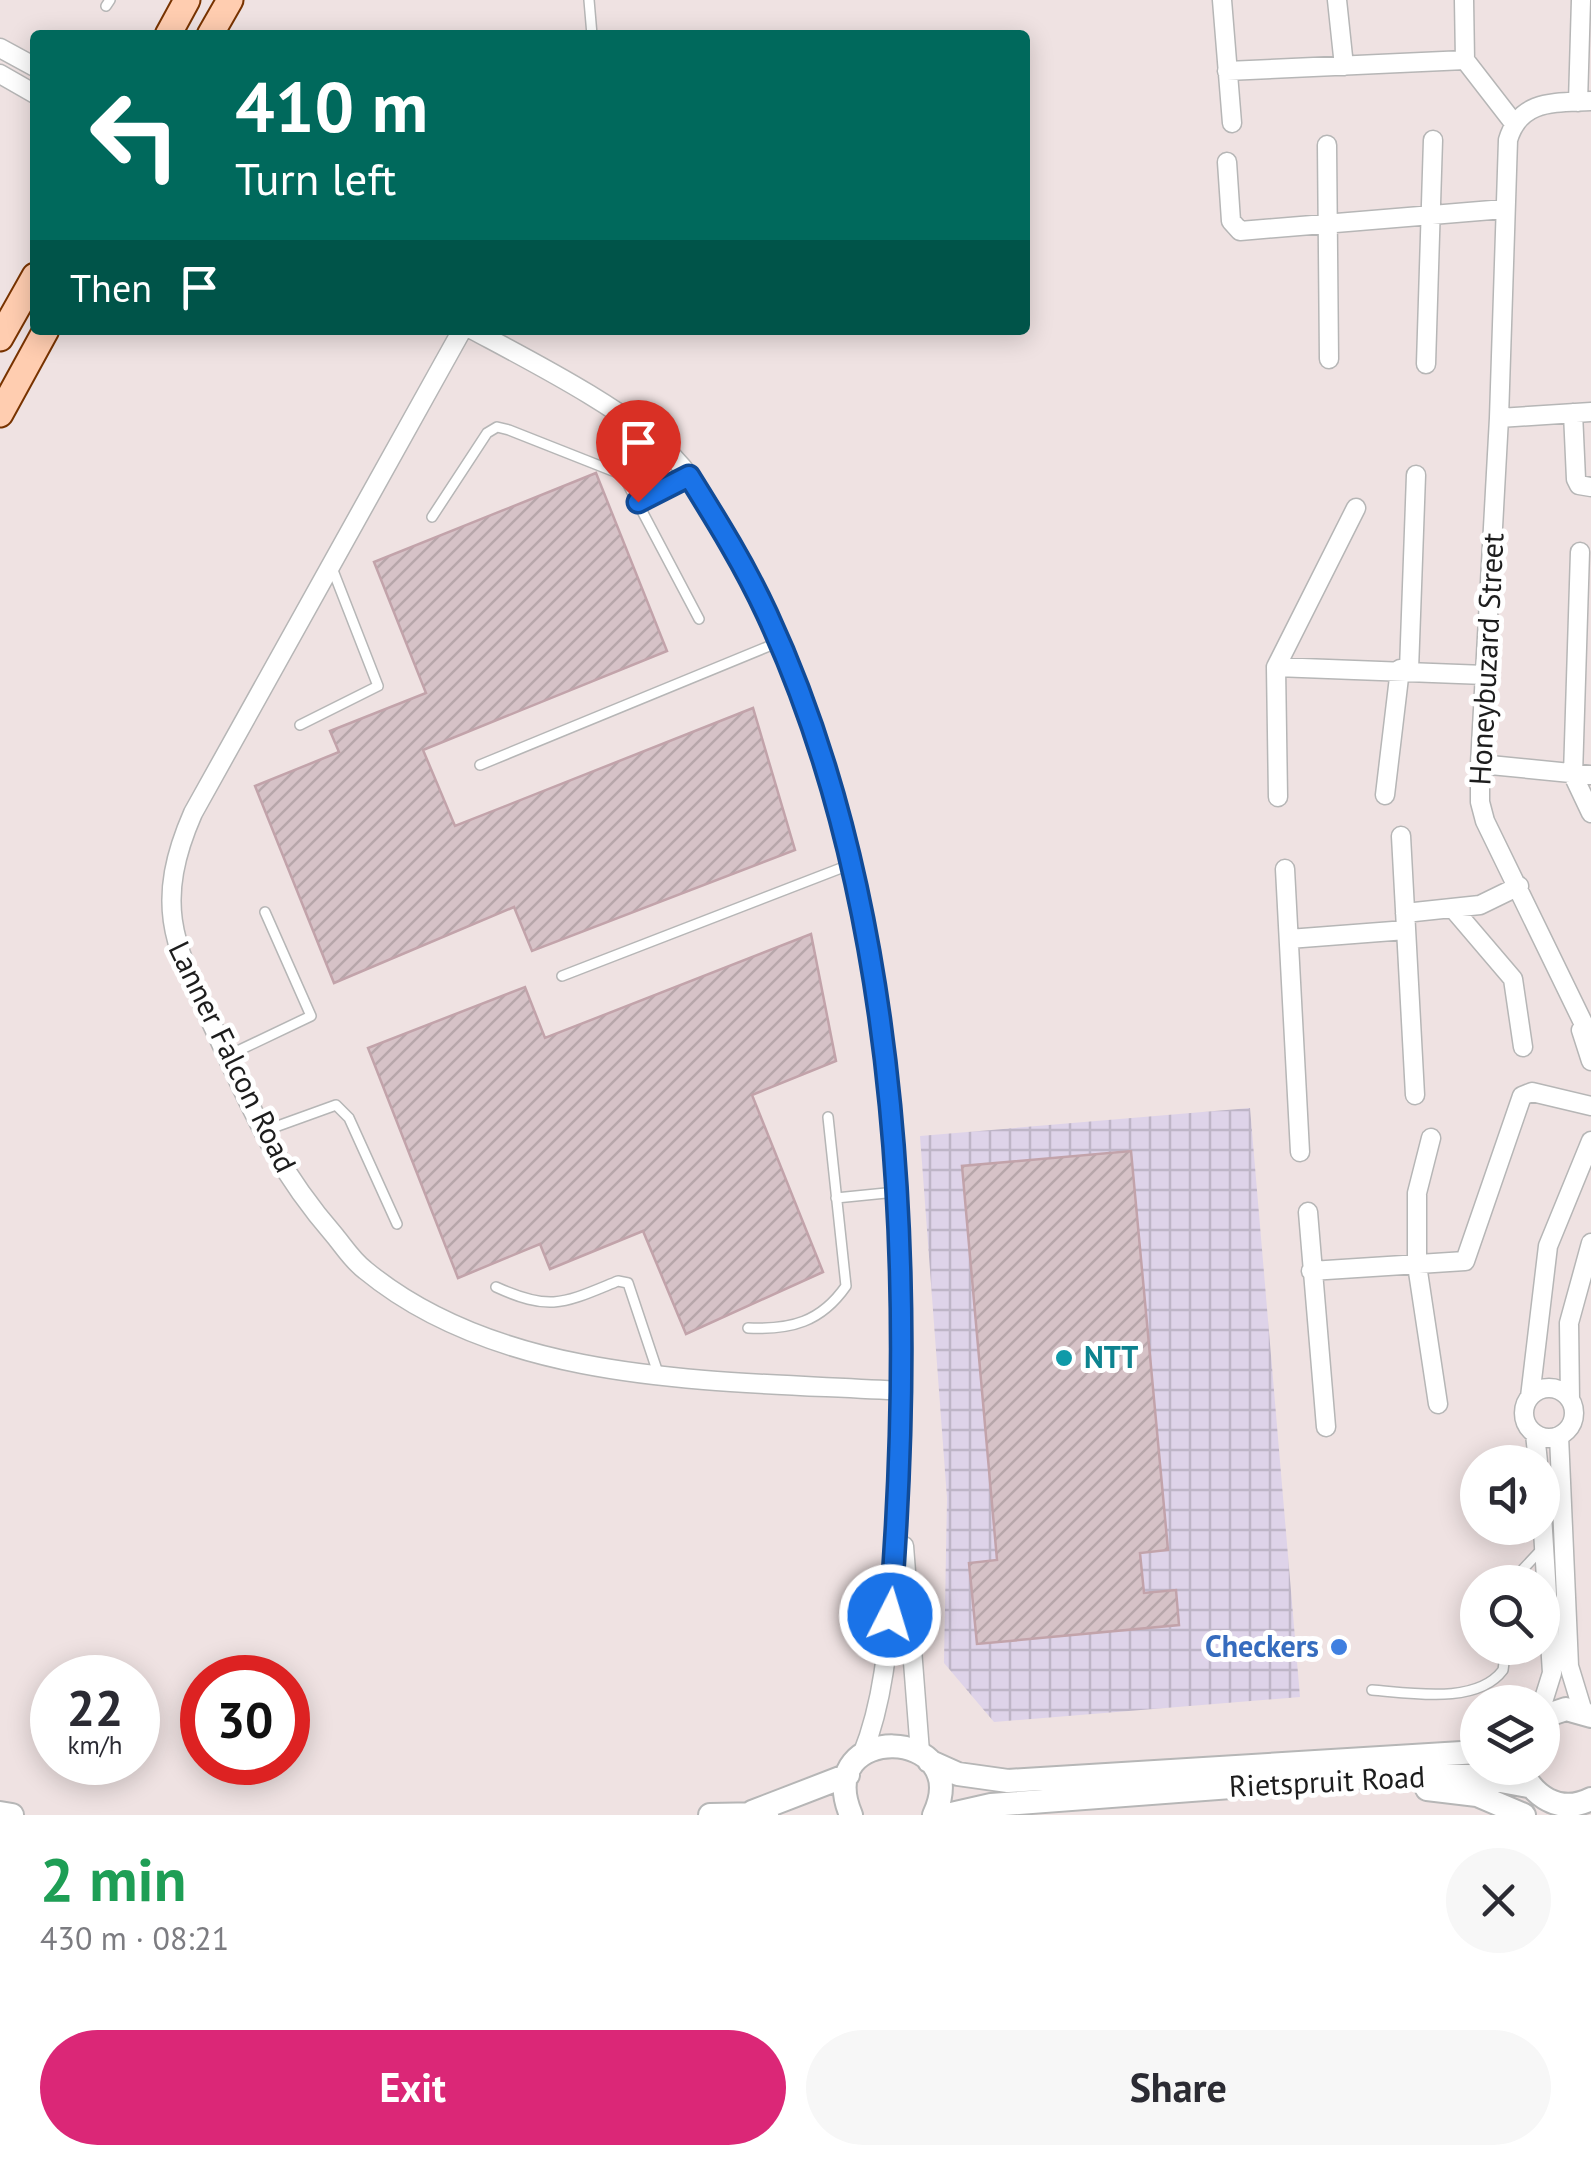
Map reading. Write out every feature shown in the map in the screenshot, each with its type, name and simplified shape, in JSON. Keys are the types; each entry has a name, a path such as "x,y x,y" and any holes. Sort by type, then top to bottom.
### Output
{"main road":[{"path":"171,30 187,0"},
{"path":"213,30 230,0"},
{"path":"0,338 30,285"},
{"path":"0,414 43,335"}],"street":[{"path":"1222,0 1232,122"},
{"path":"1337,0 1344,66"},
{"path":"1464,0 1465,60 1513,122 1537,105 1584,102 1581,0"},
{"path":"0,48 30,64"},
{"path":"1227,71 1465,60"},
{"path":"0,74 30,91"},
{"name":"Honeybuzard Street","path":"1513,122 1504,209 1499,418 1480,802 1591,1038"},
{"path":"1426,364 1433,140"},
{"path":"1327,145 1330,359"},
{"path":"1227,162 1231,221 1236,229 1504,209"},
{"name":"Lanner Falcon Road","path":"459,335 193,814 173,875 171,933 261,1132 304,1200 364,1269 409,1299 488,1341 520,1353 658,1372 902,1391"},
{"path":"481,335 631,423 674,457 689,476 754,587 779,642 829,784 850,865 891,1110 902,1391 900,1480 879,1714 862,1755 848,1775 845,1796 851,1815"},
{"path":"1499,418 1582,412 1576,479 1579,485 1591,487"},
{"path":"1385,796 1404,669 1416,476"},
{"path":"1278,797 1276,667 1356,508"},
{"path":"1580,552 1582,775 1591,813"},
{"path":"1276,667 1404,669 1484,676"},
{"path":"1480,764 1582,775"},
{"path":"1401,836 1414,1095"},
{"path":"1285,869 1300,1152"},
{"path":"1289,939 1455,911 1480,905 1520,886"},
{"path":"1455,911 1514,978 1524,1047"},
{"name":"Honeybuzard Street","path":"1571,1001 1591,1062"},
{"path":"1311,1271 1468,1258 1522,1096 1532,1092 1591,1106"},
{"path":"1430,1138 1416,1207 1418,1265 1438,1404"},
{"path":"1536,1445 1524,1413 1530,1397 1548,1246 1591,1141"},
{"path":"1308,1212 1326,1427"},
{"path":"1587,1714 1569,1666 1564,1432 1571,1402 1569,1323 1591,1244"},
{"path":"1530,1397 1550,1388 1591,1412"},
{"path":"1535,1434 1591,1430"},
{"path":"900,1480 924,1756 940,1783 934,1815"},
{"path":"1560,1711 1587,1714"},
{"name":"Rietspruit Road","path":"862,1755 891,1744 958,1774 1008,1781 1460,1753"},
{"path":"710,1815 763,1814 848,1775"},
{"name":"Rietspruit Road","path":"947,1815 990,1806 1288,1782 1460,1776"},
{"path":"1288,1782 1477,1794 1524,1815"},
{"path":"1531,1785 1553,1809 1591,1799"},
{"path":"0,1813 12,1815"}],"lane":[{"path":"589,0 592,30"},
{"path":"432,517 487,433 497,427 616,472 628,482 699,618"},
{"path":"638,502 689,476"},
{"path":"300,725 374,690 379,681 331,566"},
{"path":"480,765 779,642"},
{"path":"562,976 850,865"},
{"path":"227,1056 311,1016 264,912"},
{"path":"261,1132 336,1105 349,1118 397,1224"},
{"path":"748,1328 778,1330 829,1312 846,1286 828,1117"},
{"path":"836,1198 896,1192"},
{"path":"496,1287 532,1303 549,1305 618,1281 628,1283 658,1372"},
{"path":"1372,1690 1432,1694 1484,1687 1504,1670 1504,1665"}],"shaded area":[{"path":"1250,1108 1300,1697 994,1722 944,1663 947,1498 920,1136"}],"building":[{"path":"596,473 667,651 423,750 455,826 753,708 795,850 532,951 514,907 334,983 255,786 339,752 330,731 426,693 374,562"},
{"path":"811,934 836,1061 752,1095 823,1272 686,1334 643,1231 550,1269 540,1244 458,1278 368,1048 525,987 545,1038"},
{"name":"NTT","path":"1131,1151 1168,1550 1140,1553 1144,1593 1176,1590 1179,1625 977,1644 969,1563 997,1560 962,1166"}],"place":[{"name":"NTT","path":"1064,1358"},
{"name":"Checkers","path":"1339,1647"}],"route":[{"path":"638,502 689,476 724,533 769,617 800,694 829,784 854,882 891,1110 899,1235 900,1480 890,1615"}]}
